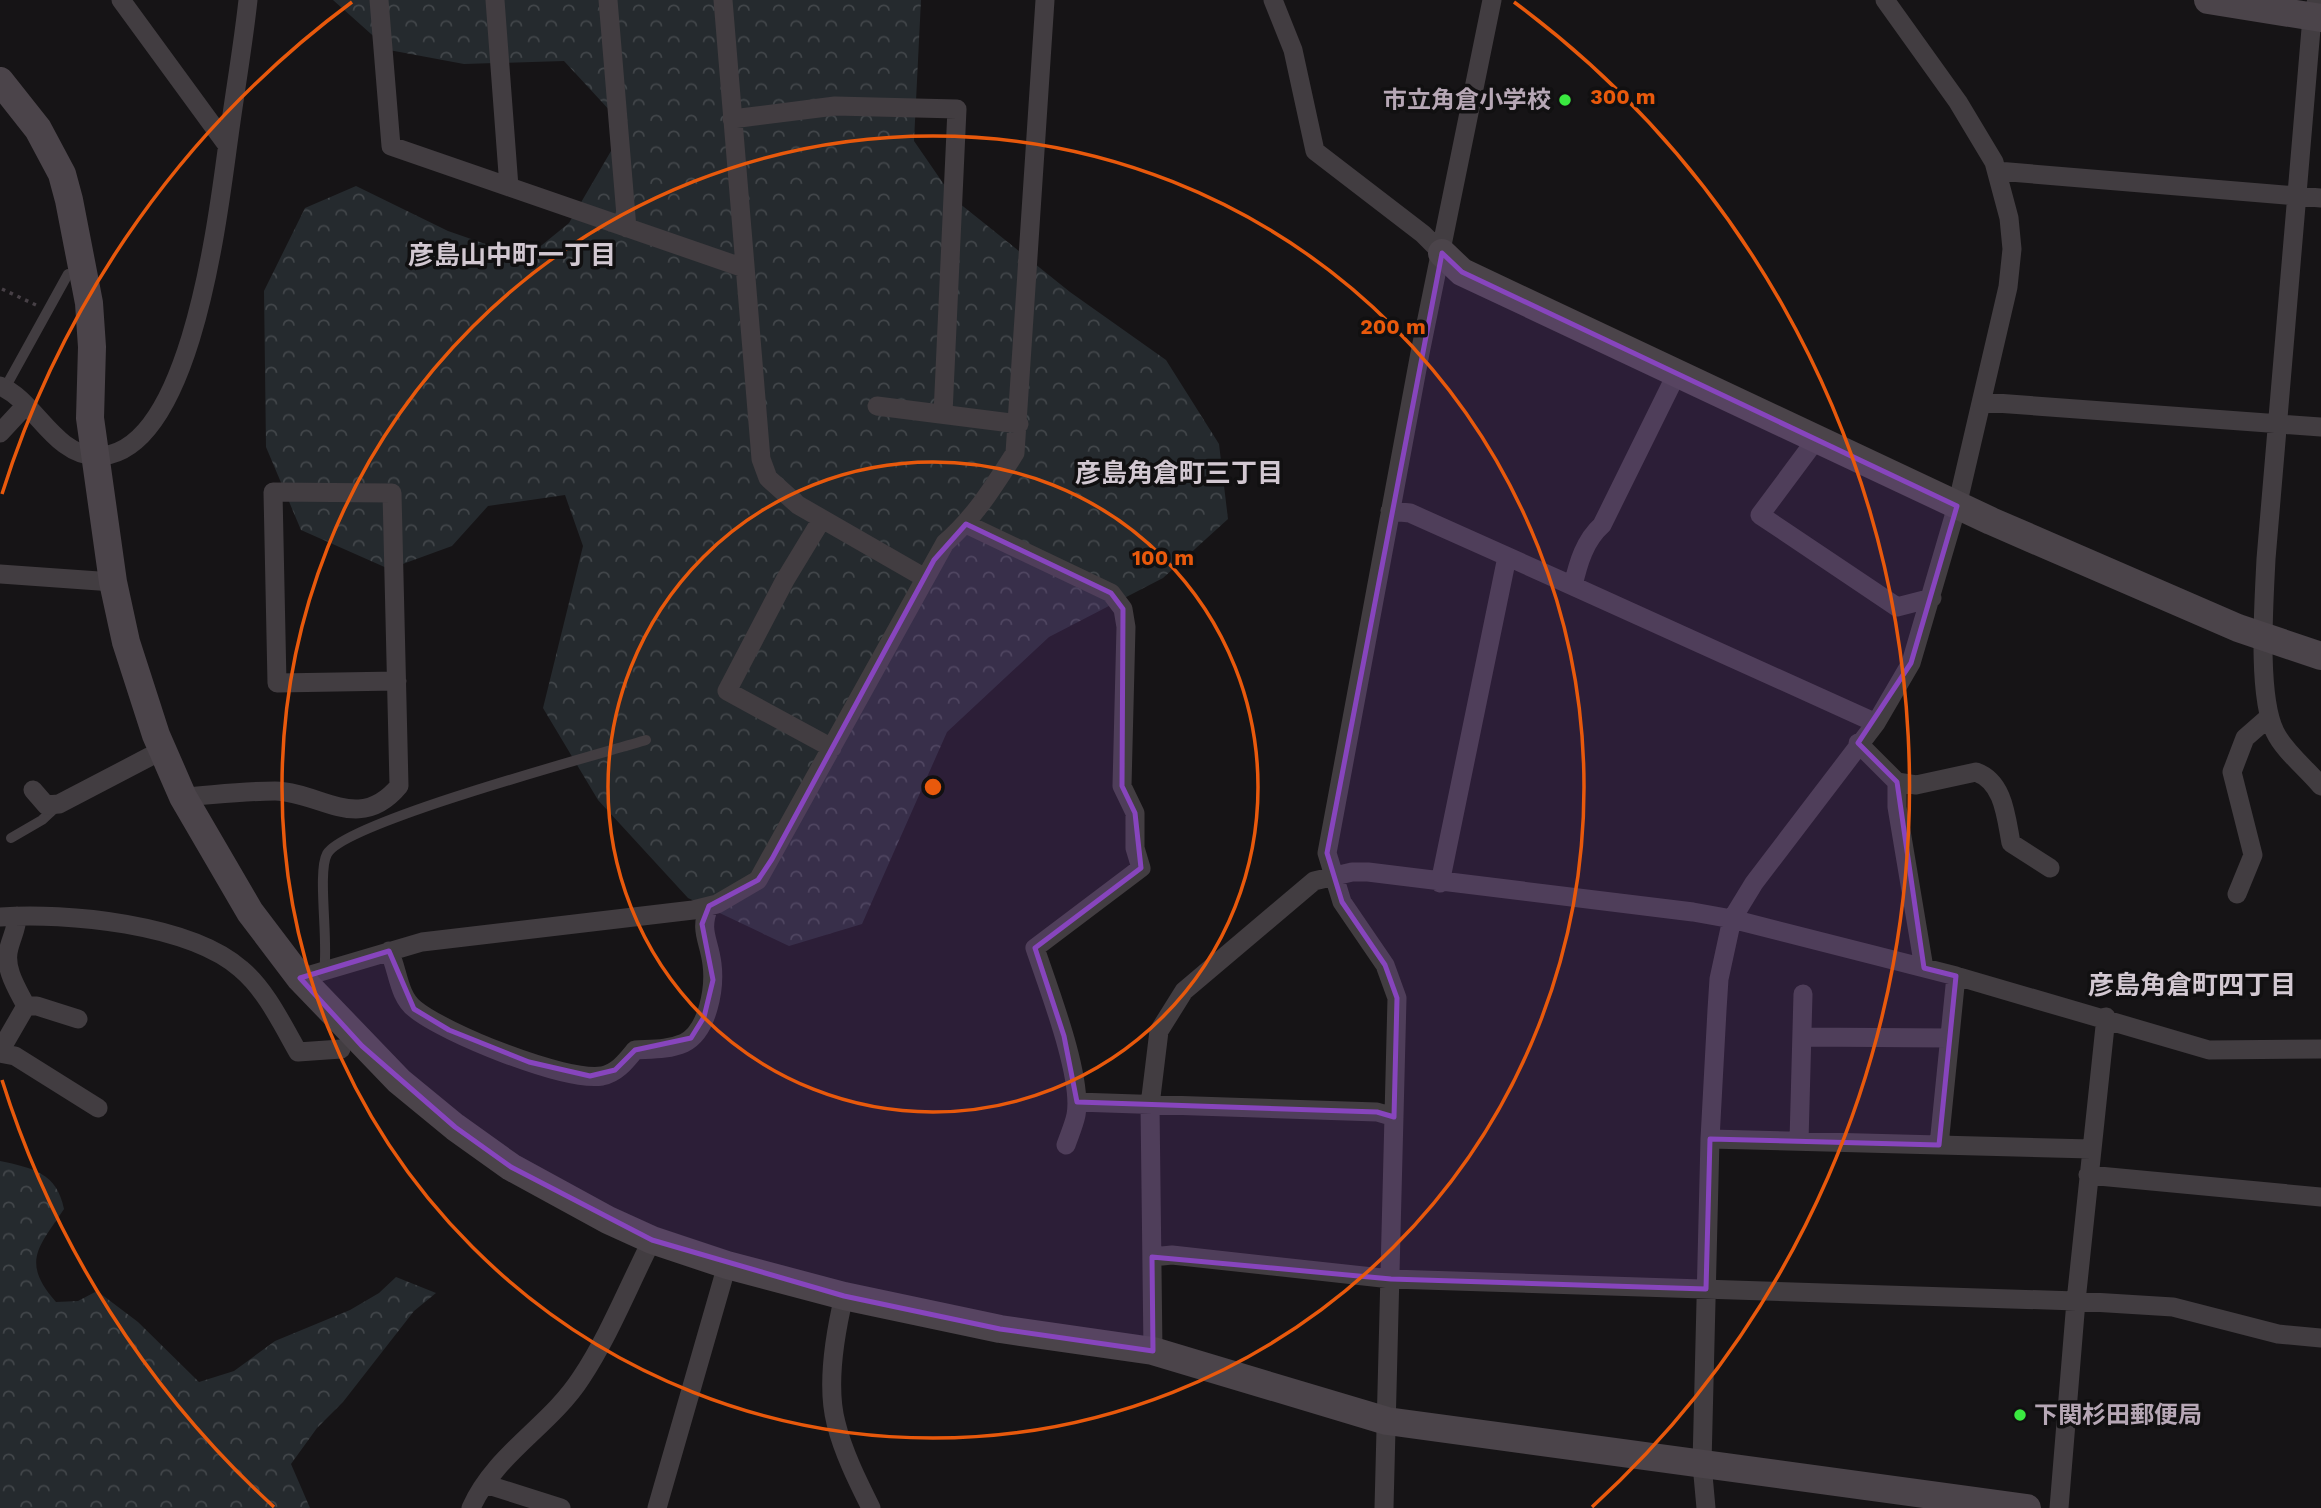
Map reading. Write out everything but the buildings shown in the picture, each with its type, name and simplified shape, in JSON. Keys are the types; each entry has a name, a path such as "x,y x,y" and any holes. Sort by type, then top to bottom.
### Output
{"street":[{"path":"3,387 58,439 81,452 97,456 127,448 142,435 160,410 175,381 196,325 209,272 248,0"},
{"path":"379,0 391,146 744,268"},
{"path":"495,0 509,187"},
{"path":"608,0 627,228"},
{"path":"723,0 761,459 768,478 781,492 822,519 925,578"},
{"path":"312,974 422,942 709,906 758,880 945,543 966,524 1015,453 1045,0"},
{"path":"1273,0 1293,50 1315,151 1423,234 1462,272 1957,506 2263,636 2321,656"},
{"path":"1384,1508 1398,1018 1395,989 1380,955 1342,902 1326,853 1390,510 1492,0"},
{"path":"1706,1508 1702,1464 1710,1139 1719,979 1732,919 1754,883 1875,723 1911,663 1957,506 2008,287 2012,249 2004,193 1997,171 1965,113 1885,0"},
{"path":"2208,0 2316,12 2296,196 2266,559 2263,636 2269,717 2276,735 2321,786"},
{"path":"129,4 228,145"},
{"path":"0,81 38,129 62,174 89,303 92,347 90,418 97,456 104,533 113,582 126,642 152,723 183,797 250,912 312,974 362,1046 455,1128 511,1167 608,1220 652,1240 727,1265 844,1296 1000,1329 1153,1351 1387,1421 2027,1508"},
{"path":"733,119 835,106 957,110 943,414"},
{"path":"1997,171 2321,198"},
{"path":"1573,586 1577,567 1592,534 1602,525 1676,375"},
{"path":"1983,402 2321,427"},
{"path":"877,405 1019,424"},
{"path":"0,433 25,406"},
{"path":"1815,441 1760,515 1897,607 1932,598"},
{"path":"183,797 277,791 352,809 381,803 399,786 397,681 392,492 273,492 277,683 397,681"},
{"path":"1390,510 1410,513 1875,723"},
{"path":"822,519 785,580 727,691 832,748"},
{"path":"966,524 1111,593 1123,609 1126,628 1126,681 1122,786 1135,813 1135,848 1141,868 1035,948 1064,1036 1077,1101 1076,1116 1066,1145"},
{"path":"1440,883 1507,557"},
{"path":"0,574 113,582"},
{"path":"2237,894 2253,855 2232,772 2245,738 2269,717"},
{"path":"1858,743 1898,782 1916,785 1976,772 1985,775 1996,786 2011,843 2050,868"},
{"path":"33,790 46,805 59,804 149,757"},
{"path":"1898,782 1897,807 1924,968"},
{"path":"1153,1351 1150,1105 1159,1031 1170,1009 1184,991 1314,881 1333,875 1368,872 1440,883 1693,912 1732,919 1956,975 2106,1017 2209,1050 2321,1049"},
{"path":"389,951 408,1002 436,1023 529,1062 570,1073 600,1076 622,1065 635,1050 675,1046 691,1038 698,1028 708,1007 713,980 702,924 709,906"},
{"path":"8,916 17,926 7,960 12,978 26,1006"},
{"path":"8,916 92,920 190,939 242,969 272,1008 298,1052 341,1049"},
{"path":"1939,1145 1956,975"},
{"path":"1799,1141 1803,994"},
{"path":"26,1006 37,1006 78,1019"},
{"path":"26,1006 0,1052 15,1056 98,1108"},
{"path":"2059,1508 2088,1175 2106,1017"},
{"path":"1802,1037 1949,1038"},
{"path":"1077,1101 1377,1112 1394,1117"},
{"path":"1710,1139 2091,1149"},
{"path":"2088,1175 2321,1197"},
{"path":"471,1508 485,1484 582,1378 652,1240"},
{"path":"1152,1257 1186,1256 1391,1279 2076,1301 2173,1307 2278,1334 2321,1338"},
{"path":"657,1508 727,1265"},
{"path":"844,1296 838,1322 833,1406 836,1424 871,1508"},
{"path":"485,1484 561,1508"}],"lane":[{"path":"3,387 68,274"},
{"path":"312,974 324,861 338,842 415,811 646,740"},
{"path":"11,838 42,820 59,804"}],"path":[{"path":"2,289 47,310"}],"highlighted area":[{"path":"1442,253 1462,272 1957,506 1911,663 1858,743 1897,782 1924,968 1956,976 1939,1145 1710,1139 1706,1289 1391,1279 1152,1257 1153,1351 1000,1329 844,1296 652,1240 511,1167 455,1127 362,1046 300,978 389,951 414,1009 449,1030 529,1062 590,1076 615,1070 635,1050 691,1038 704,1017 713,980 702,924 709,906 758,880 772,859 934,560 966,524 1111,593 1123,609 1122,786 1135,813 1141,868 1035,948 1064,1036 1077,1102 1377,1112 1394,1117 1397,998 1385,965 1342,902 1327,853"}],"green space":[{"path":"333,0 921,0 914,141 954,199 1070,292 1166,360 1219,444 1228,519 1163,578 1049,637 947,732 862,924 789,946 688,898 598,800 543,708 583,546 565,495 488,506 452,546 389,569 301,530 266,447 264,291 305,208 356,186 448,231 526,258 569,223 625,127 564,61 464,64 389,50"},
{"path":"0,1161 42,1174 56,1187 61,1197 64,1209 41,1245 36,1265 45,1288 56,1302 78,1301 97,1291 138,1322 199,1382 234,1371 275,1341 350,1310 379,1293 396,1277 436,1293 414,1311 343,1402 317,1428 291,1464 310,1508 0,1508"}],"place":[{"name":"市立角倉小学校","path":"1565,100"},
{"name":"下関杉田郵便局","path":"2020,1415"}],"district":[{"name":"彦島山中町一丁目","path":"512,255"},
{"name":"彦島角倉町三丁目","path":"1179,473"},
{"name":"彦島角倉町四丁目","path":"2192,985"}]}
